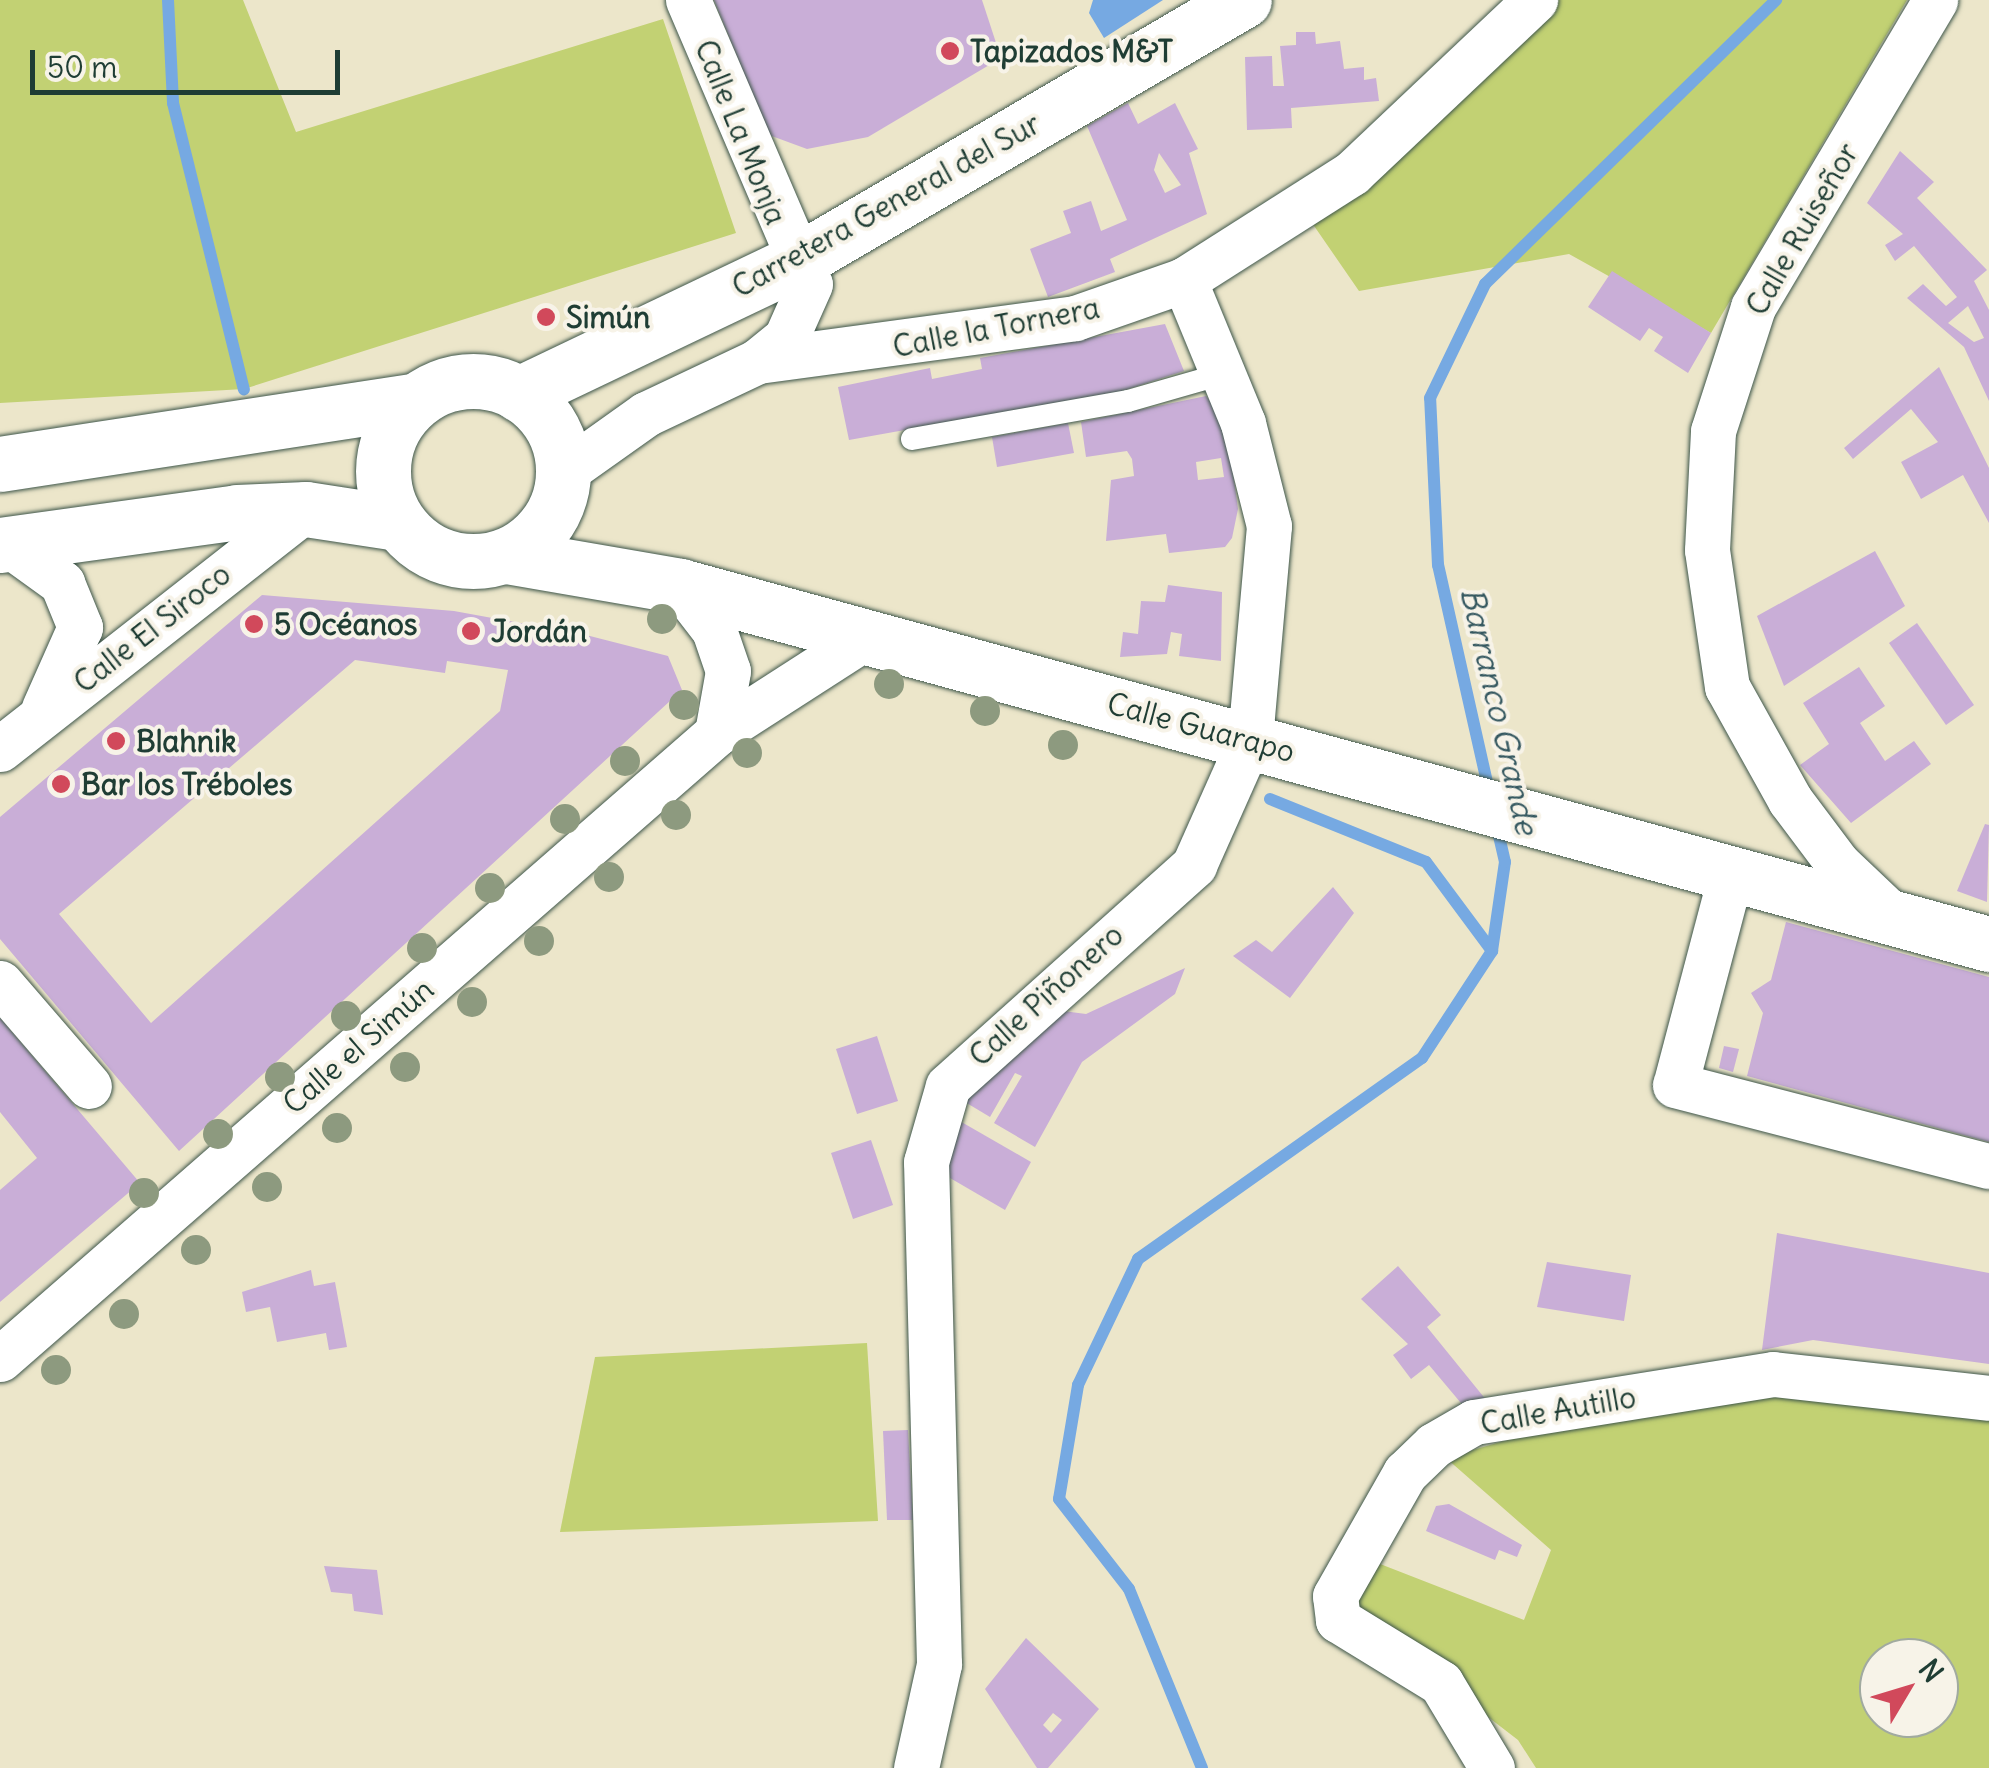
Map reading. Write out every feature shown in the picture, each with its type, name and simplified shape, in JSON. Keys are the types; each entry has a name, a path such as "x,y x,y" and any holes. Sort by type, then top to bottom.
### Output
{"main road":[{"name":"Carretera General del Sur","path":"520,394 794,264 1244,0"},
{"path":"0,464 416,400 466,380 520,394 552,428 563,473 553,514 507,556 459,561 398,523 306,509 4,545"},
{"path":"398,523 382,471 392,432 416,400"},
{"name":"Calle Guarapo","path":"507,556 680,586 863,639 1250,739 1892,914"},
{"name":"Calle Ruiseñor","path":"1892,914 1989,944"}],"street":[{"name":"Calle La Monja","path":"688,0 794,264 810,284 806,306 758,361"},
{"name":"Calle la Tornera","path":"563,473 646,414 758,361 1075,318 1184,280 1352,172 1535,0"},
{"name":"Calle Ruiseñor","path":"1892,914 1838,864 1790,800 1728,687 1707,550 1713,431 1753,308 1935,0"},
{"name":"Calle Piñonero","path":"920,1763 939,1664 926,1162 948,1086 1194,865 1250,739 1269,526 1222,374 1184,280"},
{"name":"Calle El Siroco","path":"0,749 306,509"},
{"path":"4,545 62,583 80,627 40,715"},
{"path":"680,586 714,630 728,670 717,733"},
{"name":"Calle el Simún","path":"0,1359 717,733 863,639"},
{"path":"1732,870 1675,1085 1989,1166"},
{"path":"0,982 89,1086"},
{"name":"Calle Autillo","path":"1492,1768 1441,1683 1338,1620 1335,1596 1405,1472 1434,1445 1474,1422 1774,1374 1989,1398"}],"lane":[{"path":"912,439 1128,402 1222,374"}],"green space":[{"path":"0,0 243,0 296,132 663,19 736,233 244,389 0,403"},
{"path":"1555,0 1907,0 1711,333 1569,254 1359,291 1310,220"},
{"path":"867,1343 878,1521 560,1532 595,1357"},
{"path":"1786,1392 1989,1417 1989,1768 1536,1768 1518,1740 1353,1613 1375,1562 1524,1620 1551,1550 1446,1458 1517,1437"}],"water":[{"path":"1093,0 1163,0 1104,38 1089,13"}],"building":[{"path":"714,0 982,0 1001,58 868,137 807,149 769,135"},
{"path":"1296,32 1315,32 1316,44 1340,41 1344,69 1364,67 1364,80 1376,78 1379,101 1291,108 1292,128 1247,130 1245,57 1272,56 1273,86 1284,86 1280,46 1296,45"},
{"path":"1128,103 1138,124 1175,103 1198,149 1189,153 1207,214 1110,259 1115,272 1048,297 1030,249 1071,233 1063,211 1091,201 1101,231 1127,220 1087,126","holes":["1159,153 1181,185 1165,193 1154,170"]},
{"path":"1900,151 1934,182 1917,198 1987,270 1974,281 1989,310 1989,401 1964,347 1907,298 1923,284 1946,306 1957,297 1914,246 1895,261 1885,245 1903,234 1867,203","holes":["1968,306 1984,338 1974,342 1948,323"]},
{"path":"1612,271 1711,333 1688,373 1654,351 1663,337 1649,328 1640,341 1588,307"},
{"path":"1165,324 1184,371 1122,391 849,440 838,387 930,368 932,379 982,369 980,358"},
{"path":"1939,367 1989,468 1989,523 1963,475 1921,499 1901,462 1938,442 1911,409 1853,459 1844,448"},
{"path":"1206,396 1226,421 1238,509 1232,538 1225,547 1169,553 1166,534 1106,541 1111,480 1134,476 1132,459 1127,451 1086,457 1081,422","holes":["1221,458 1224,477 1198,480 1196,462"]},
{"path":"1068,423 1074,453 997,467 992,437"},
{"path":"1875,551 1905,606 1784,686 1757,616"},
{"path":"1168,585 1222,592 1221,661 1179,656 1182,634 1171,632 1167,654 1120,657 1123,632 1138,634 1141,601 1165,602"},
{"path":"262,595 454,611 586,635 668,656 682,690 179,1151 0,939 0,817","holes":["355,660 445,673 447,661 508,670 500,711 151,1023 59,914"]},
{"path":"1917,623 1974,705 1946,725 1889,643"},
{"path":"1859,667 1885,706 1860,723 1885,761 1914,741 1931,764 1851,823 1800,765 1829,744 1803,703"},
{"path":"1985,824 1989,825 1987,902 1957,891"},
{"path":"1333,887 1354,913 1290,998 1233,956 1256,940 1272,952"},
{"path":"1786,922 1989,977 1989,1142 1747,1076 1763,1013 1751,993 1771,980"},
{"path":"1185,968 1175,994 1082,1062 1035,1147 994,1123 1022,1076 1015,1073 990,1117 960,1099 1063,1011 1086,1014"},
{"path":"0,1018 140,1183 0,1302 0,1190 37,1158 0,1112"},
{"path":"877,1036 898,1101 857,1114 836,1049"},
{"path":"1724,1046 1739,1049 1733,1072 1719,1068"},
{"path":"958,1120 1031,1162 1005,1210 950,1178 945,1138"},
{"path":"871,1140 893,1205 853,1219 831,1153"},
{"path":"1777,1233 1989,1273 1989,1364 1813,1340 1762,1350"},
{"path":"1547,1262 1631,1275 1624,1321 1537,1307"},
{"path":"1398,1266 1441,1315 1427,1327 1487,1401 1471,1415 1429,1365 1411,1379 1393,1355 1408,1344 1361,1299"},
{"path":"311,1270 314,1286 335,1282 347,1347 329,1350 326,1333 277,1342 270,1307 246,1312 242,1292"},
{"path":"908,1430 913,1520 887,1520 883,1431"},
{"path":"1449,1504 1522,1545 1517,1557 1499,1550 1495,1560 1426,1531 1436,1506"},
{"path":"324,1566 377,1570 383,1615 354,1611 352,1594 331,1592"},
{"path":"1026,1638 1099,1709 1048,1768 1037,1768 985,1689","holes":["1053,1713 1062,1720 1051,1733 1043,1725"]}],"waterway":[{"path":"168,0 173,103 244,389"},
{"name":"Barranco Grande","path":"1489,791 1438,565 1430,398 1485,284 1776,0"},
{"path":"1270,799 1426,862 1492,951"},
{"name":"Barranco Grande","path":"1202,1768 1129,1589 1059,1499 1078,1385 1138,1259 1422,1058 1492,951 1505,862 1497,826"}],"place":[{"name":"Tapizados M&T","path":"950,51"},
{"name":"Simún","path":"546,317"},
{"name":"5 Océanos","path":"254,624"},
{"name":"Jordán","path":"471,631"},
{"name":"Blahnik","path":"116,741"},
{"name":"Bar los Tréboles","path":"61,784"}]}
